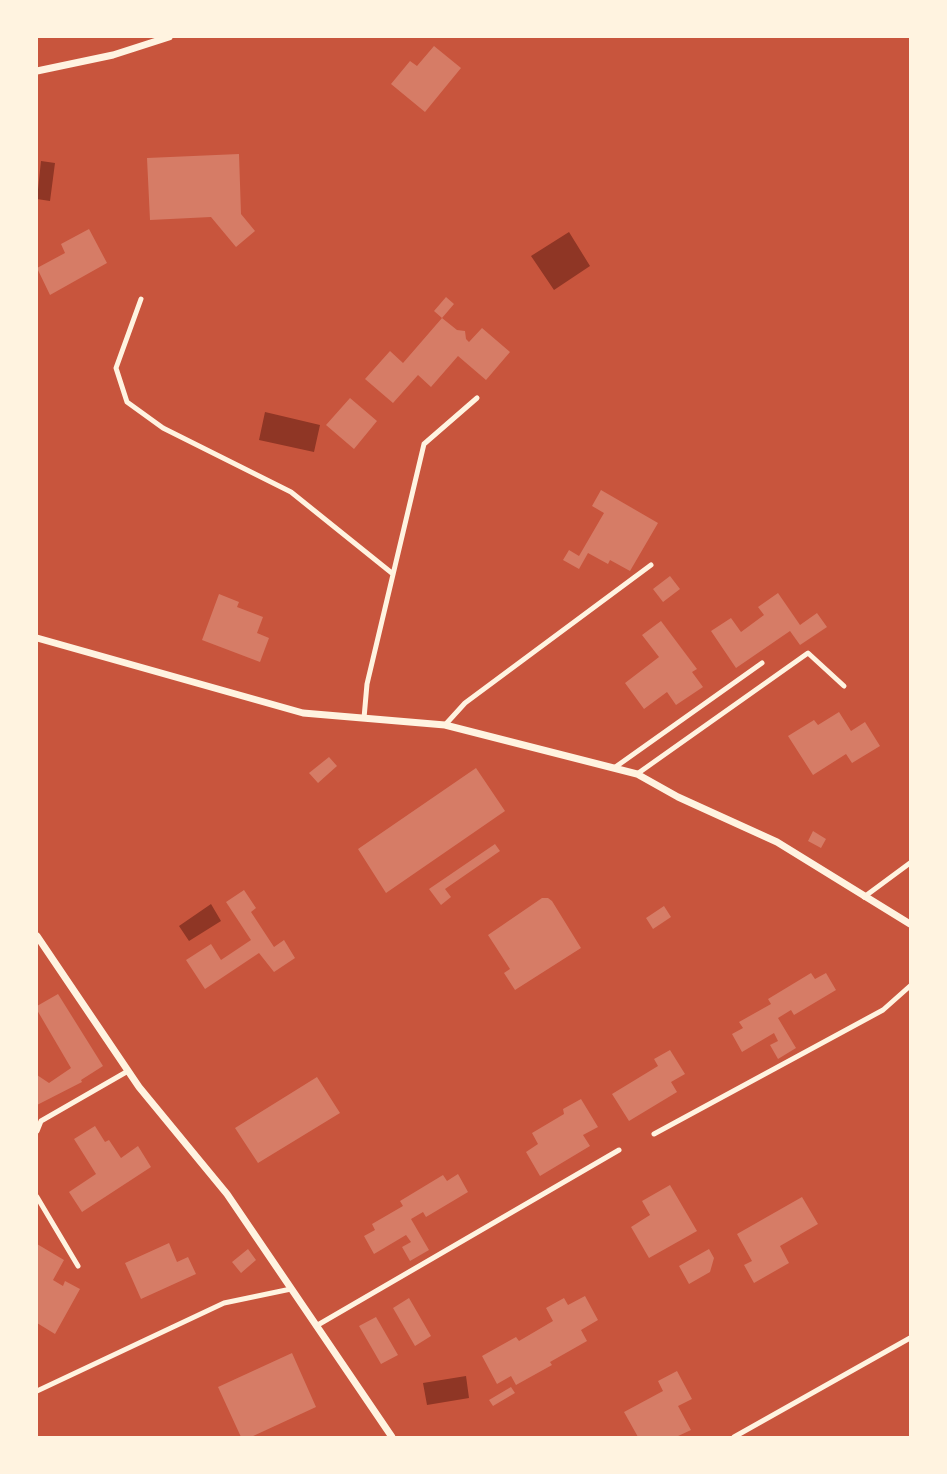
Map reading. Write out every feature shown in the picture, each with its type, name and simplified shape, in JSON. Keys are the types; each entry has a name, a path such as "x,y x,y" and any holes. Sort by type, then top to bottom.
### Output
{"street":[{"path":"37,71 113,55 169,37"},
{"path":"37,638 303,713 445,724 637,774 678,797 777,842 910,924"},
{"path":"37,936 128,1071 227,1194 391,1437"}],"lane":[{"path":"141,299 116,368 127,402 163,428 291,492 393,574"},
{"path":"364,718 368,684 424,444 477,398"},
{"path":"445,724 465,703 651,565"},
{"path":"637,774 808,653 844,686"},
{"path":"614,768 762,663"},
{"path":"864,897 910,863"},
{"path":"654,1134 883,1010 910,986"},
{"path":"37,1132 41,1121 128,1071"},
{"path":"316,1326 619,1150"},
{"path":"37,1197 78,1266"},
{"path":"37,1391 224,1303 291,1289"},
{"path":"734,1437 910,1338"}],"shaded area":[{"path":"41,161 55,163 50,201 37,199"},
{"path":"569,232 590,266 554,290 531,256"},
{"path":"265,412 320,425 314,452 259,440"},
{"path":"211,904 221,921 189,941 179,926"},
{"path":"466,1376 469,1398 427,1405 423,1383"}],"building":[{"path":"434,46 461,68 425,112 391,84 410,61 417,66"},
{"path":"239,154 241,214 255,231 236,247 211,217 150,220 147,158"},
{"path":"89,229 107,263 50,295 37,268 65,253 61,244"},
{"path":"446,297 454,304 442,318 434,311"},
{"path":"442,318 457,330 465,331 469,342 482,328 510,352 486,380 458,356 431,387 418,375 393,403 365,379 390,351 403,363"},
{"path":"350,398 377,421 354,449 326,425"},
{"path":"601,490 658,523 630,571 610,560 608,564 588,553 579,569 563,560 569,550 579,556 604,513 592,506"},
{"path":"670,576 680,589 663,602 653,589"},
{"path":"778,593 800,625 817,613 827,627 800,645 790,631 736,668 711,631 731,618 741,632 764,615 758,607"},
{"path":"219,594 239,602 237,607 263,617 257,633 269,638 260,662 202,640"},
{"path":"661,621 697,669 692,672 703,687 676,705 667,692 644,709 625,683 659,657 642,635"},
{"path":"839,712 851,731 865,722 880,746 852,763 846,754 813,775 788,736 814,720 818,725"},
{"path":"329,757 337,766 318,783 309,773"},
{"path":"476,768 505,811 386,893 358,849"},
{"path":"813,831 826,839 821,848 808,841"},
{"path":"495,844 500,851 445,889 451,897 441,905 429,889"},
{"path":"244,890 256,908 251,912 274,947 284,940 295,958 274,972 259,953 205,989 186,960 211,944 221,960 251,940 226,902"},
{"path":"542,898 552,901 581,948 515,990 504,973 510,969 488,935"},
{"path":"664,906 671,917 653,929 646,918"},
{"path":"811,973 815,979 826,973 836,990 794,1015 791,1010 778,1018 796,1048 778,1059 770,1045 778,1041 774,1033 742,1052 732,1034 743,1028 739,1022 771,1004 768,999"},
{"path":"58,994 103,1066 81,1080 82,1082 37,1105 37,1075 49,1083 71,1068 37,1010 37,1006"},
{"path":"670,1050 685,1074 671,1082 677,1092 629,1121 612,1094 658,1066 654,1059"},
{"path":"317,1077 340,1113 258,1163 235,1128"},
{"path":"581,1099 598,1127 583,1135 590,1146 540,1176 526,1152 538,1144 532,1133 564,1114 563,1109"},
{"path":"95,1126 105,1142 109,1140 121,1158 138,1146 151,1167 82,1212 69,1192 96,1174 74,1139"},
{"path":"458,1174 468,1192 426,1217 423,1212 411,1219 429,1250 410,1261 402,1247 411,1242 406,1235 374,1254 364,1236 375,1230 372,1224 403,1206 400,1201 443,1175 447,1181"},
{"path":"670,1185 697,1231 649,1258 631,1227 650,1215 642,1201"},
{"path":"802,1197 818,1224 780,1246 789,1263 754,1283 744,1265 752,1261 737,1234"},
{"path":"169,1243 177,1262 188,1257 196,1274 141,1299 125,1263"},
{"path":"37,1244 64,1260 53,1280 63,1286 65,1281 80,1289 55,1334 37,1323"},
{"path":"248,1249 256,1260 241,1273 232,1262"},
{"path":"709,1249 714,1258 710,1272 689,1284 679,1266"},
{"path":"585,1296 598,1320 581,1330 587,1341 516,1385 511,1376 497,1384 482,1356 516,1337 519,1341 553,1321 546,1308 564,1298 568,1305"},
{"path":"409,1298 431,1336 415,1346 393,1308"},
{"path":"376,1317 398,1355 381,1364 359,1326"},
{"path":"292,1353 316,1407 251,1437 241,1437 218,1387"},
{"path":"677,1371 692,1399 678,1406 691,1430 676,1437 638,1437 624,1412 663,1391 658,1381"},
{"path":"511,1387 515,1393 493,1406 489,1400"}]}
